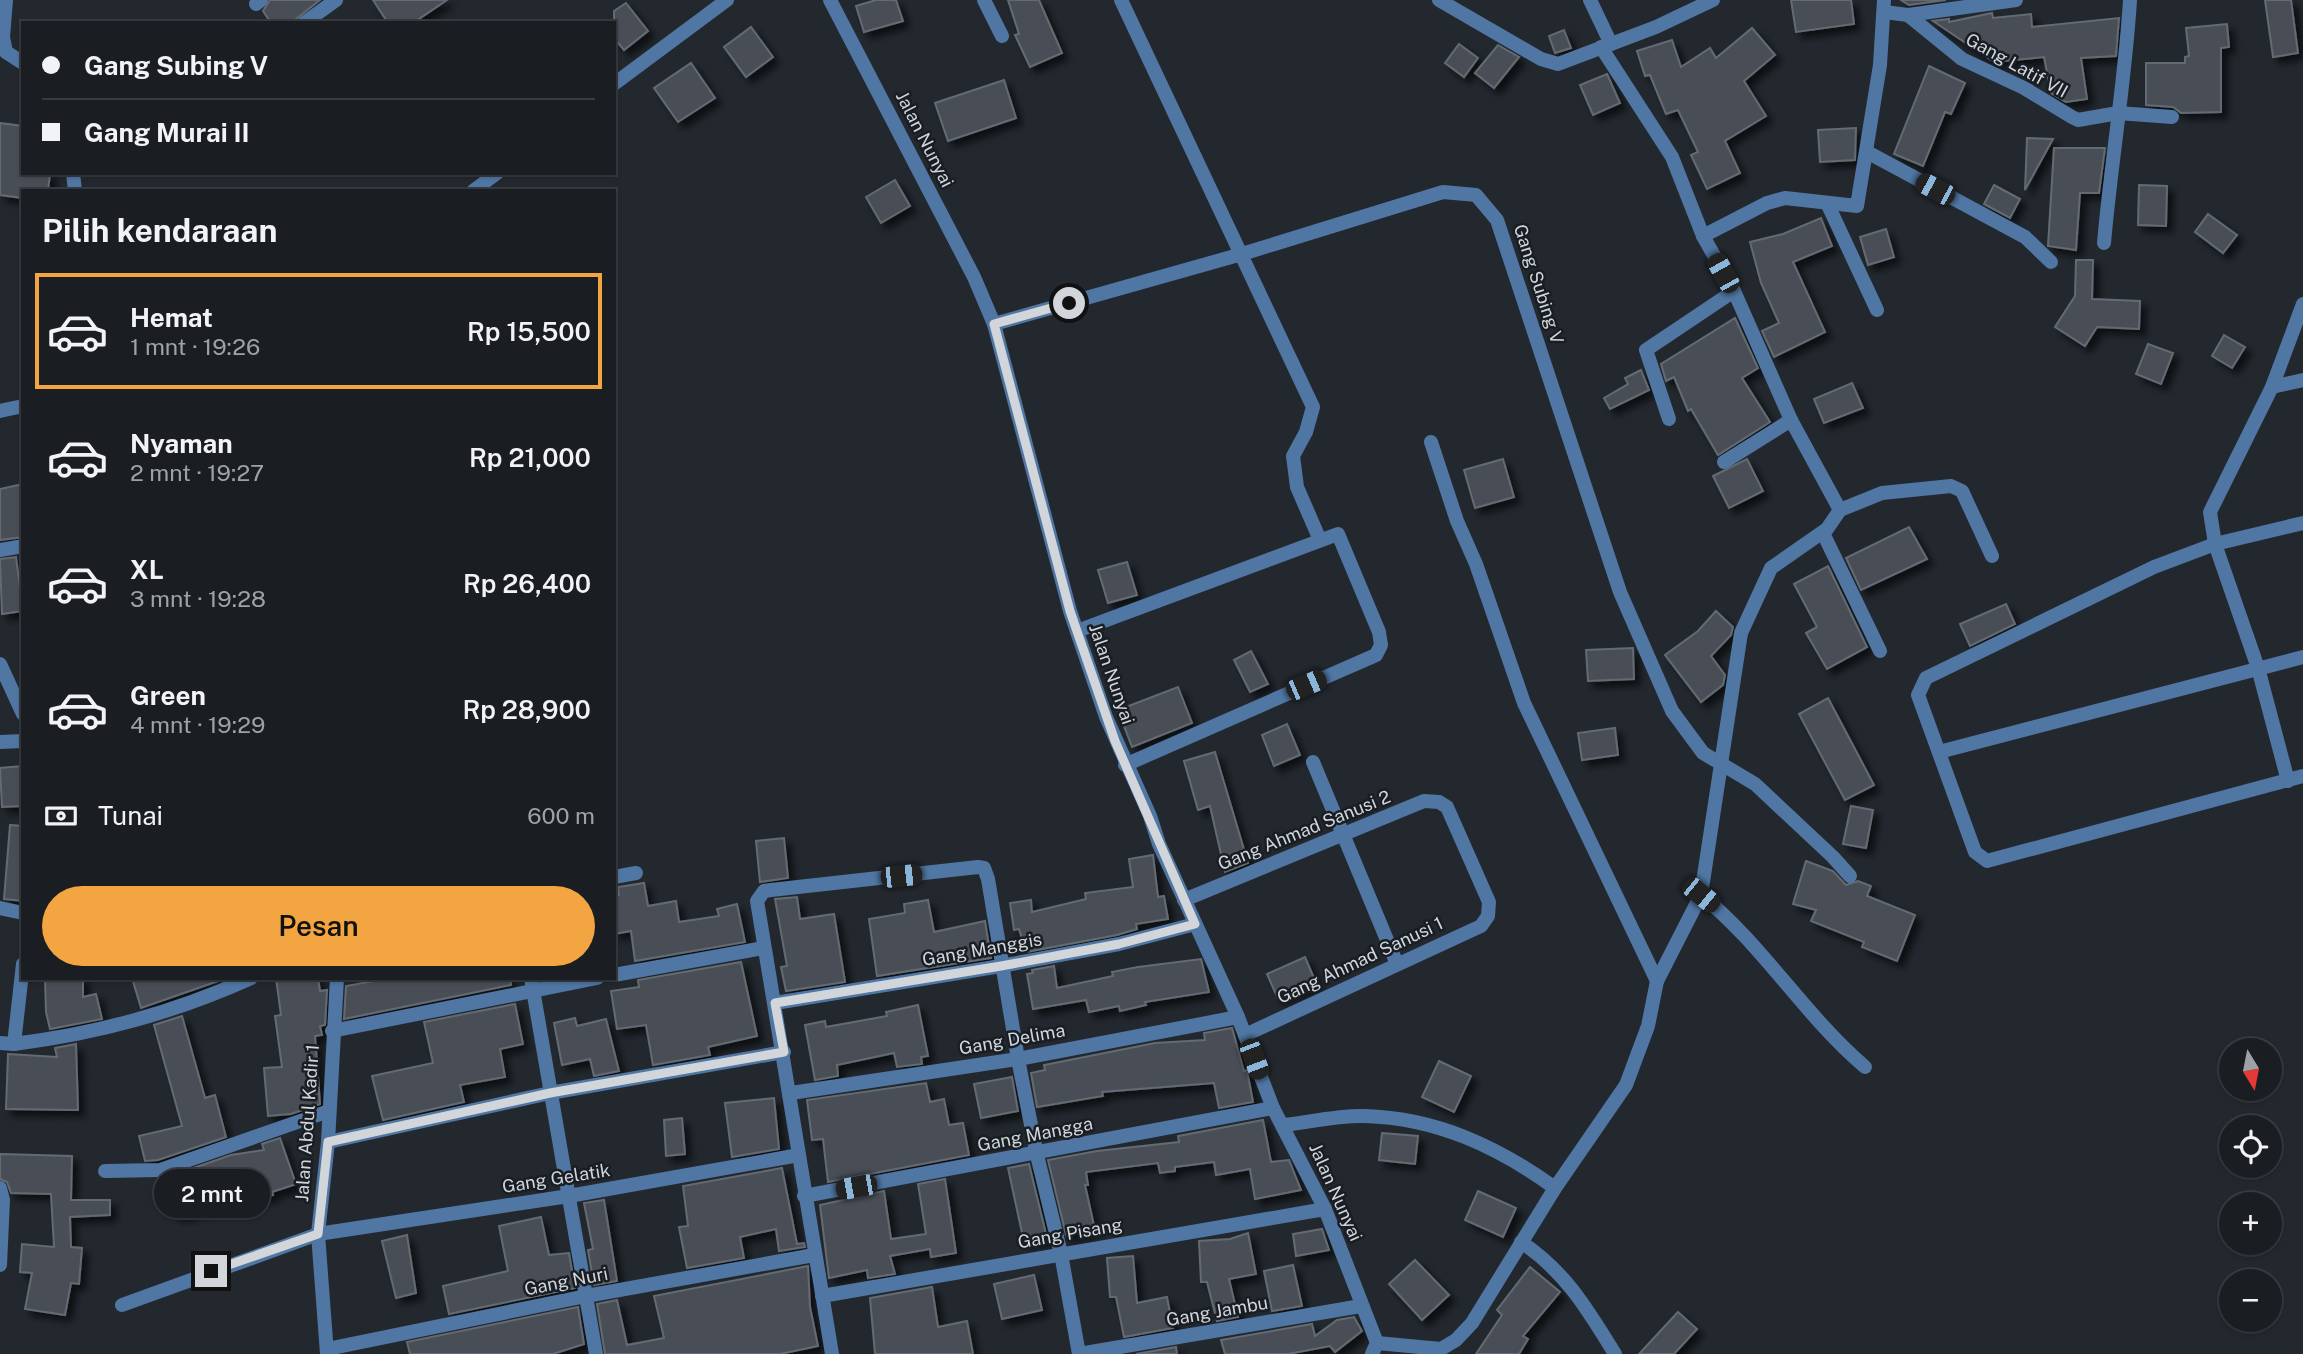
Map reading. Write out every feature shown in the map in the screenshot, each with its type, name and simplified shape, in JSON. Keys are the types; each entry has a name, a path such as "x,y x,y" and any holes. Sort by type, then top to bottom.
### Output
{"street":[{"path":"6,0 3,37 6,52 21,62"},
{"path":"307,21 336,0"},
{"path":"616,83 727,0"},
{"name":"Jalan Nunyai","path":"830,0 974,277 994,324 1077,631 1125,765 1238,1017 1273,1108 1325,1209 1374,1348"},
{"path":"984,0 1002,36"},
{"path":"1121,0 1313,407 1306,432 1293,456 1297,487 1320,540"},
{"path":"1439,0 1551,63 1564,63 1656,27 1713,0"},
{"path":"1590,0 1606,46 1672,157 1703,236 1734,291 1791,420 1840,510"},
{"path":"1703,236 1776,200 1796,199 1828,205 1857,206 1867,152 1884,6 1908,15 2017,0"},
{"path":"2104,243 2118,113 2126,67 2130,0"},
{"name":"Gang Latif VII","path":"1908,15 1962,59 2024,88 2078,120 2118,113 2172,117"},
{"path":"1867,152 2025,237 2051,262"},
{"path":"476,189 493,175"},
{"name":"Gang Subing V","path":"994,324 1242,254 1443,191 1476,195 1497,219 1620,592 1672,711 1694,744 1722,767 1755,784 1850,876"},
{"path":"1828,205 1877,310"},
{"path":"1669,419 1646,357 1646,349 1734,291"},
{"path":"2288,780 2258,668 2215,544 2210,512 2272,387 2303,304"},
{"path":"2272,387 2303,380"},
{"path":"0,411 21,406"},
{"path":"1724,462 1791,420"},
{"path":"1431,442 1524,703 1657,981"},
{"path":"1374,1348 1443,1352 1465,1332 1555,1188 1626,1085 1648,1026 1657,981 1701,895 1738,652 1752,602 1771,568 1823,533 1840,510 1882,493 1951,486 1962,491 1992,556"},
{"path":"2303,523 2215,544 2154,567 1926,678 1918,689 1918,701 1975,852 1987,861 2303,776"},
{"path":"1823,533 1880,651"},
{"path":"1077,631 1338,534 1379,632 1381,646 1376,655 1125,765"},
{"path":"0,550 21,546"},
{"path":"1939,752 2303,657"},
{"path":"0,664 21,710"},
{"path":"0,742 21,741"},
{"path":"1313,762 1397,964"},
{"name":"Gang Ahmad Sanusi 2","path":"1184,900 1424,801 1447,807 1489,902 1488,916"},
{"path":"832,1354 804,1196 791,1093 757,901 764,891 978,867 984,868 988,879 1018,1059 1061,1254 1079,1354"},
{"path":"616,877 636,873"},
{"path":"1701,895 1748,937 1831,1038 1866,1067"},
{"path":"0,908 21,913"},
{"name":"Gang Ahmad Sanusi 1","path":"1245,1035 1481,926 1488,916"},
{"name":"Gang Manggis","path":"775,1003 1119,944 1195,924"},
{"path":"616,975 764,948"},
{"path":"21,974 7,1044 106,1029 193,1004 247,980"},
{"name":"Jalan Abdul Kadir 1","path":"327,1351 318,1234 328,1142 337,980"},
{"path":"332,1031 532,984 575,980"},
{"path":"532,984 596,1354"},
{"name":"Gang Delima","path":"791,1093 1018,1059 1238,1017"},
{"path":"328,1142 550,1093 784,1052"},
{"name":"Gang Mangga","path":"804,1196 1273,1108"},
{"path":"105,1171 160,1170 328,1111"},
{"path":"1284,1125 1364,1116 1436,1125 1519,1162 1555,1188"},
{"name":"Gang Gelatik","path":"122,1305 318,1234 569,1196 799,1155"},
{"path":"0,1188 3,1200 0,1265"},
{"name":"Gang Pisang","path":"822,1296 1325,1209"},
{"path":"1521,1242 1546,1259 1577,1292 1615,1354"},
{"name":"Gang Nuri","path":"327,1351 586,1296 814,1255"},
{"name":"Gang Jambu","path":"1079,1354 1361,1306"}],"building":[{"path":"270,0 320,0 294,21 270,21 263,11"},
{"path":"373,0 447,0 416,21 387,21"},
{"path":"876,0 896,0 903,21 864,32 856,6"},
{"path":"1008,0 1039,0 1062,53 1030,67 1015,35 1019,34"},
{"path":"1791,0 1851,0 1854,24 1796,32"},
{"path":"1901,0 1946,0 1909,5"},
{"path":"2265,0 2291,0 2298,53 2273,57"},
{"path":"626,3 648,31 624,50 616,40 614,11"},
{"path":"1992,13 1993,18 2031,14 2032,27 2119,18 2116,56 2081,58 2087,99 2066,102 2051,93 2044,57 1994,62 1933,21 1949,19 1949,22"},
{"path":"2227,24 2229,47 2221,48 2221,112 2181,113 2173,107 2146,105 2146,63 2185,63 2185,57 2189,56 2186,28"},
{"path":"751,27 773,57 746,77 724,47"},
{"path":"1752,28 1775,55 1744,81 1766,116 1725,141 1740,173 1707,189 1691,155 1698,152 1678,110 1666,114 1650,75 1645,76 1637,51 1672,40 1681,67 1710,48 1716,58"},
{"path":"1564,30 1571,48 1555,53 1549,36"},
{"path":"1459,44 1478,58 1464,77 1445,63"},
{"path":"1498,45 1519,57 1494,88 1475,73"},
{"path":"691,63 715,98 678,122 654,88"},
{"path":"1929,66 1965,83 1951,114 1945,112 1923,166 1894,154"},
{"path":"1607,74 1620,103 1593,115 1580,85"},
{"path":"1004,80 1016,118 948,141 935,103"},
{"path":"0,123 21,126 21,175 50,175 48,189 21,189 21,198 0,195"},
{"path":"1856,128 1855,160 1820,162 1818,130"},
{"path":"2027,138 2053,139 2025,190"},
{"path":"2054,148 2105,148 2099,193 2080,193 2076,250 2048,246"},
{"path":"895,180 910,206 881,223 866,197"},
{"path":"1994,185 2020,199 2010,218 1984,204"},
{"path":"2139,185 2167,186 2166,226 2138,225"},
{"path":"2208,214 2237,235 2223,253 2195,232"},
{"path":"1821,218 1832,246 1793,262 1825,332 1774,357 1762,331 1779,323 1761,283 1750,242 1783,234"},
{"path":"1886,229 1894,257 1868,265 1860,237"},
{"path":"2076,260 2093,260 2092,299 2140,301 2139,329 2097,327 2085,346 2055,327 2075,296"},
{"path":"1735,318 1758,368 1742,378 1770,422 1718,455 1691,409 1688,411 1674,377 1666,381 1661,364"},
{"path":"2224,335 2245,347 2232,368 2212,356"},
{"path":"2148,344 2173,353 2161,384 2136,374"},
{"path":"1641,370 1649,390 1610,409 1604,398 1628,384 1625,378"},
{"path":"1852,383 1863,408 1824,423 1814,399"},
{"path":"1503,459 1514,497 1475,508 1464,470"},
{"path":"1747,459 1763,491 1729,508 1713,476"},
{"path":"21,484 21,537 0,540 0,489"},
{"path":"1909,527 1927,559 1861,590 1846,558"},
{"path":"16,557 21,611 2,614 0,559"},
{"path":"1127,562 1137,595 1108,603 1098,570"},
{"path":"1828,566 1867,647 1827,669 1806,633 1817,627 1794,584"},
{"path":"2006,604 2015,624 1970,646 1960,624"},
{"path":"1716,611 1733,627 1731,635 1711,656 1725,675 1723,685 1701,702 1665,655 1698,631"},
{"path":"1633,648 1634,679 1588,681 1586,650"},
{"path":"1251,651 1268,684 1250,692 1234,660"},
{"path":"1178,687 1192,723 1132,747 1118,710"},
{"path":"1828,698 1874,785 1845,800 1799,714"},
{"path":"1287,724 1300,755 1274,766 1262,735"},
{"path":"1615,728 1618,755 1582,760 1578,733"},
{"path":"1215,752 1248,863 1225,872 1210,806 1198,810 1184,761"},
{"path":"21,766 21,806 2,807 0,768"},
{"path":"1851,806 1873,810 1866,848 1843,844"},
{"path":"10,825 21,826 21,901 4,899"},
{"path":"784,838 788,878 760,882 756,841"},
{"path":"1153,855 1158,897 1164,896 1168,919 1136,924 1137,929 1117,935 1026,952 1019,929 1014,930 1010,903 1031,900 1032,912 1086,899 1085,893 1133,887 1129,859"},
{"path":"1806,861 1833,871 1846,885 1858,881 1871,886 1867,896 1915,915 1897,961 1862,947 1864,942 1811,921 1816,910 1793,904"},
{"path":"644,883 648,906 676,901 679,922 719,916 717,909 737,904 745,942 635,961 631,931 616,934 618,887"},
{"path":"797,897 800,919 834,914 845,982 786,991 781,967 787,966 775,899"},
{"path":"928,900 934,932 985,921 991,958 877,976 869,919 905,913 904,904"},
{"path":"1305,957 1316,983 1278,999 1267,974"},
{"path":"1201,959 1209,992 1145,1002 1146,1005 1120,1011 1119,1006 1089,1012 1086,1000 1033,1009 1027,974 1033,973 1032,970 1054,966 1057,988 1113,976 1112,972"},
{"path":"741,962 757,1036 708,1047 710,1055 653,1065 646,1025 617,1029 611,991 639,987 638,980"},
{"path":"45,980 83,980 83,997 96,994 102,1019 50,1029 46,1012"},
{"path":"133,980 221,980 141,1008"},
{"path":"276,980 318,980 320,991 327,990 325,1025 320,1026 322,1035 315,1036 320,1104 291,1114 268,1116 264,1068 282,1067 275,1016 281,1015"},
{"path":"379,980 510,980 511,985 344,1019 346,986"},
{"path":"515,1004 523,1044 500,1049 505,1077 460,1085 464,1102 383,1120 372,1076 433,1063 424,1022"},
{"path":"918,1005 928,1056 921,1057 922,1064 897,1067 894,1053 837,1065 838,1076 815,1080 805,1025 825,1021 826,1027 887,1016 886,1012"},
{"path":"182,1016 205,1098 215,1095 226,1137 158,1160 145,1161 139,1136 182,1126 154,1025"},
{"path":"575,1018 577,1026 606,1019 619,1071 594,1076 590,1059 562,1065 554,1023"},
{"path":"1232,1028 1244,1071 1247,1070 1253,1102 1219,1108 1214,1083 1102,1092 1103,1096 1037,1107 1031,1073 1045,1070 1044,1065 1155,1043 1205,1040 1204,1033"},
{"path":"76,1044 78,1110 6,1109 8,1054 57,1057 55,1048"},
{"path":"1439,1061 1471,1076 1454,1112 1422,1097"},
{"path":"1012,1077 1018,1111 981,1118 974,1084"},
{"path":"926,1083 930,1102 944,1099 949,1125 963,1123 969,1155 828,1182 823,1139 812,1140 807,1100"},
{"path":"774,1098 779,1149 732,1157 725,1103"},
{"path":"682,1118 685,1154 666,1156 664,1120"},
{"path":"1263,1120 1271,1162 1289,1160 1301,1190 1255,1199 1250,1169 1216,1175 1214,1162 1175,1167 1175,1171 1160,1173 1158,1163 1086,1172 1088,1185 1085,1185 1095,1230 1066,1235 1048,1160 1097,1151 1179,1142 1178,1136"},
{"path":"1382,1133 1418,1136 1415,1164 1379,1160"},
{"path":"280,1138 296,1184 272,1192 273,1195 237,1203 236,1200 176,1216 165,1178 231,1155 264,1150 262,1144"},
{"path":"0,1154 72,1156 71,1200 110,1200 110,1215 70,1217 71,1247 82,1248 79,1284 71,1283 65,1315 25,1309 32,1273 20,1272 22,1244 54,1247 51,1194 11,1193 7,1182 0,1179"},
{"path":"1029,1164 1047,1238 1024,1242 1008,1168"},
{"path":"782,1168 797,1244 804,1243 805,1247 779,1251 776,1229 740,1237 744,1258 687,1268 679,1227 688,1226 683,1186"},
{"path":"945,1179 956,1253 931,1257 930,1249 890,1256 895,1274 868,1278 867,1270 829,1278 820,1205 884,1191 891,1239 926,1234 918,1184"},
{"path":"1478,1191 1516,1208 1503,1237 1465,1220"},
{"path":"604,1200 617,1281 594,1285 588,1250 593,1249 584,1203"},
{"path":"541,1217 549,1255 569,1253 575,1288 449,1314 443,1286 508,1271 499,1226"},
{"path":"1322,1229 1329,1250 1296,1256 1293,1234"},
{"path":"1248,1233 1256,1274 1229,1279 1238,1317 1217,1321 1207,1282 1201,1282 1199,1241 1230,1239"},
{"path":"407,1235 416,1293 396,1298 382,1241"},
{"path":"1133,1256 1137,1303 1167,1297 1173,1328 1124,1337 1116,1297 1110,1297 1107,1258"},
{"path":"1415,1260 1449,1295 1422,1320 1389,1284"},
{"path":"1293,1265 1302,1306 1272,1311 1264,1271"},
{"path":"808,1266 810,1307 818,1346 780,1354 605,1354 597,1304 617,1300 627,1345 664,1338 654,1296"},
{"path":"1530,1267 1560,1292 1523,1336 1528,1339 1519,1354 1476,1354 1502,1315 1497,1310"},
{"path":"1034,1275 1042,1310 1002,1319 994,1284"},
{"path":"932,1287 938,1327 967,1321 973,1354 875,1354 870,1298"},
{"path":"578,1307 584,1344 553,1354 410,1354 407,1342"},
{"path":"1678,1312 1697,1329 1674,1354 1639,1354"},
{"path":"1354,1317 1362,1331 1335,1352 1330,1346 1288,1354 1225,1354 1221,1340 1312,1324 1315,1336 1337,1320"},
{"path":"1176,1347 1177,1354 1136,1354"}],"route":[{"path":"211,1271 318,1234 328,1142 550,1093 784,1052 775,1003 1119,944 1195,924 1115,741 1070,611 994,324 1069,303"}]}
